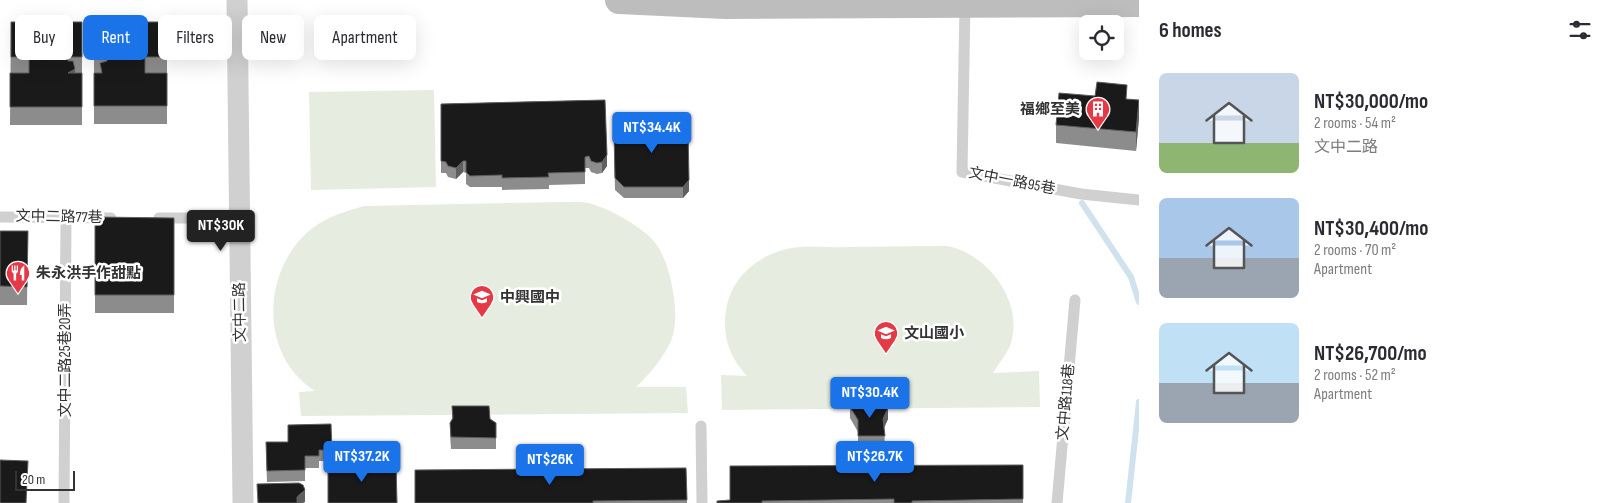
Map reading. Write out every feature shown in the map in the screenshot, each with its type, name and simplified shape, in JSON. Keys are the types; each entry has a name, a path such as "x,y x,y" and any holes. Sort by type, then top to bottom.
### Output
{"street":[{"name":"文中二路","path":"237,0 238,218 243,503"},
{"path":"619,0 1139,3"}],"lane":[{"name":"文中一路95巷","path":"965,2 962,172 1081,194 1139,200"},
{"name":"文中二路77巷","path":"0,216 123,218"},
{"name":"文中二路25巷20弄","path":"64,503 66,218"},
{"path":"142,218 238,218"},
{"name":"文中路118巷","path":"1057,503 1075,300"},
{"path":"701,426 702,503"}],"shaded area":[{"path":"434,90 436,187 311,190 309,92"},
{"path":"578,202 596,205 635,225 651,238 660,250 672,285 675,309 674,331 671,341 660,360 636,387 686,387 688,413 301,416 299,392 315,391 296,375 283,355 275,333 273,310 276,286 284,264 297,244 314,227 332,217 364,206"},
{"path":"949,246 966,253 979,261 1001,284 1008,298 1014,328 1010,347 993,373 1039,371 1040,407 722,410 721,375 747,376 731,353 726,337 725,319 729,298 734,287 748,269 768,256 791,248"}],"building":[{"path":"11,22 15,22 15,57 11,57"},
{"path":"73,22 82,22 82,57 73,57"},
{"path":"148,22 158,22 158,57 148,57"},
{"path":"29,60 73,61 75,69 68,73 82,73 82,107 10,107 10,73 29,73"},
{"path":"145,60 145,73 167,73 167,106 94,106 94,73 102,73 100,63 107,61"},
{"path":"1097,82 1127,85 1126,99 1139,100 1136,132 1056,125 1059,93 1095,96"},
{"path":"605,100 607,155 602,162 597,163 591,161 589,156 585,157 585,172 548,173 549,177 502,178 502,175 470,176 466,172 466,161 463,161 456,168 448,166 446,162 441,161 441,104"},
{"path":"621,122 681,122 688,129 689,180 683,187 624,187 615,178 614,132"},
{"path":"95,217 174,218 174,295 95,295"},
{"path":"0,231 28,231 27,287 0,286"},
{"path":"870,402 880,403 888,408 883,419 885,436 858,436 858,420 850,407"},
{"path":"452,406 489,406 490,419 496,423 496,438 451,437"},
{"path":"331,424 332,450 319,450 319,456 305,456 305,470 267,471 266,442 288,442 288,425"},
{"path":"0,460 28,461 26,503 0,503"},
{"path":"328,462 396,462 397,503 328,503"},
{"path":"1023,465 1023,499 912,501 912,503 894,503 894,499 717,503 717,501 730,500 730,466"},
{"path":"686,468 687,500 593,501 593,503 415,503 415,470"},
{"path":"299,483 303,485 305,490 297,497 297,503 258,503 257,484"}],"waterway":[{"path":"1082,203 1131,277 1139,302"},
{"path":"1128,503 1139,402"}],"place":[{"name":"福鄉至美","path":"1098,130"},
{"name":"朱永洪手作甜點","path":"18,294"},
{"name":"中興國中","path":"482,318"},
{"name":"文山國小","path":"886,354"}]}
